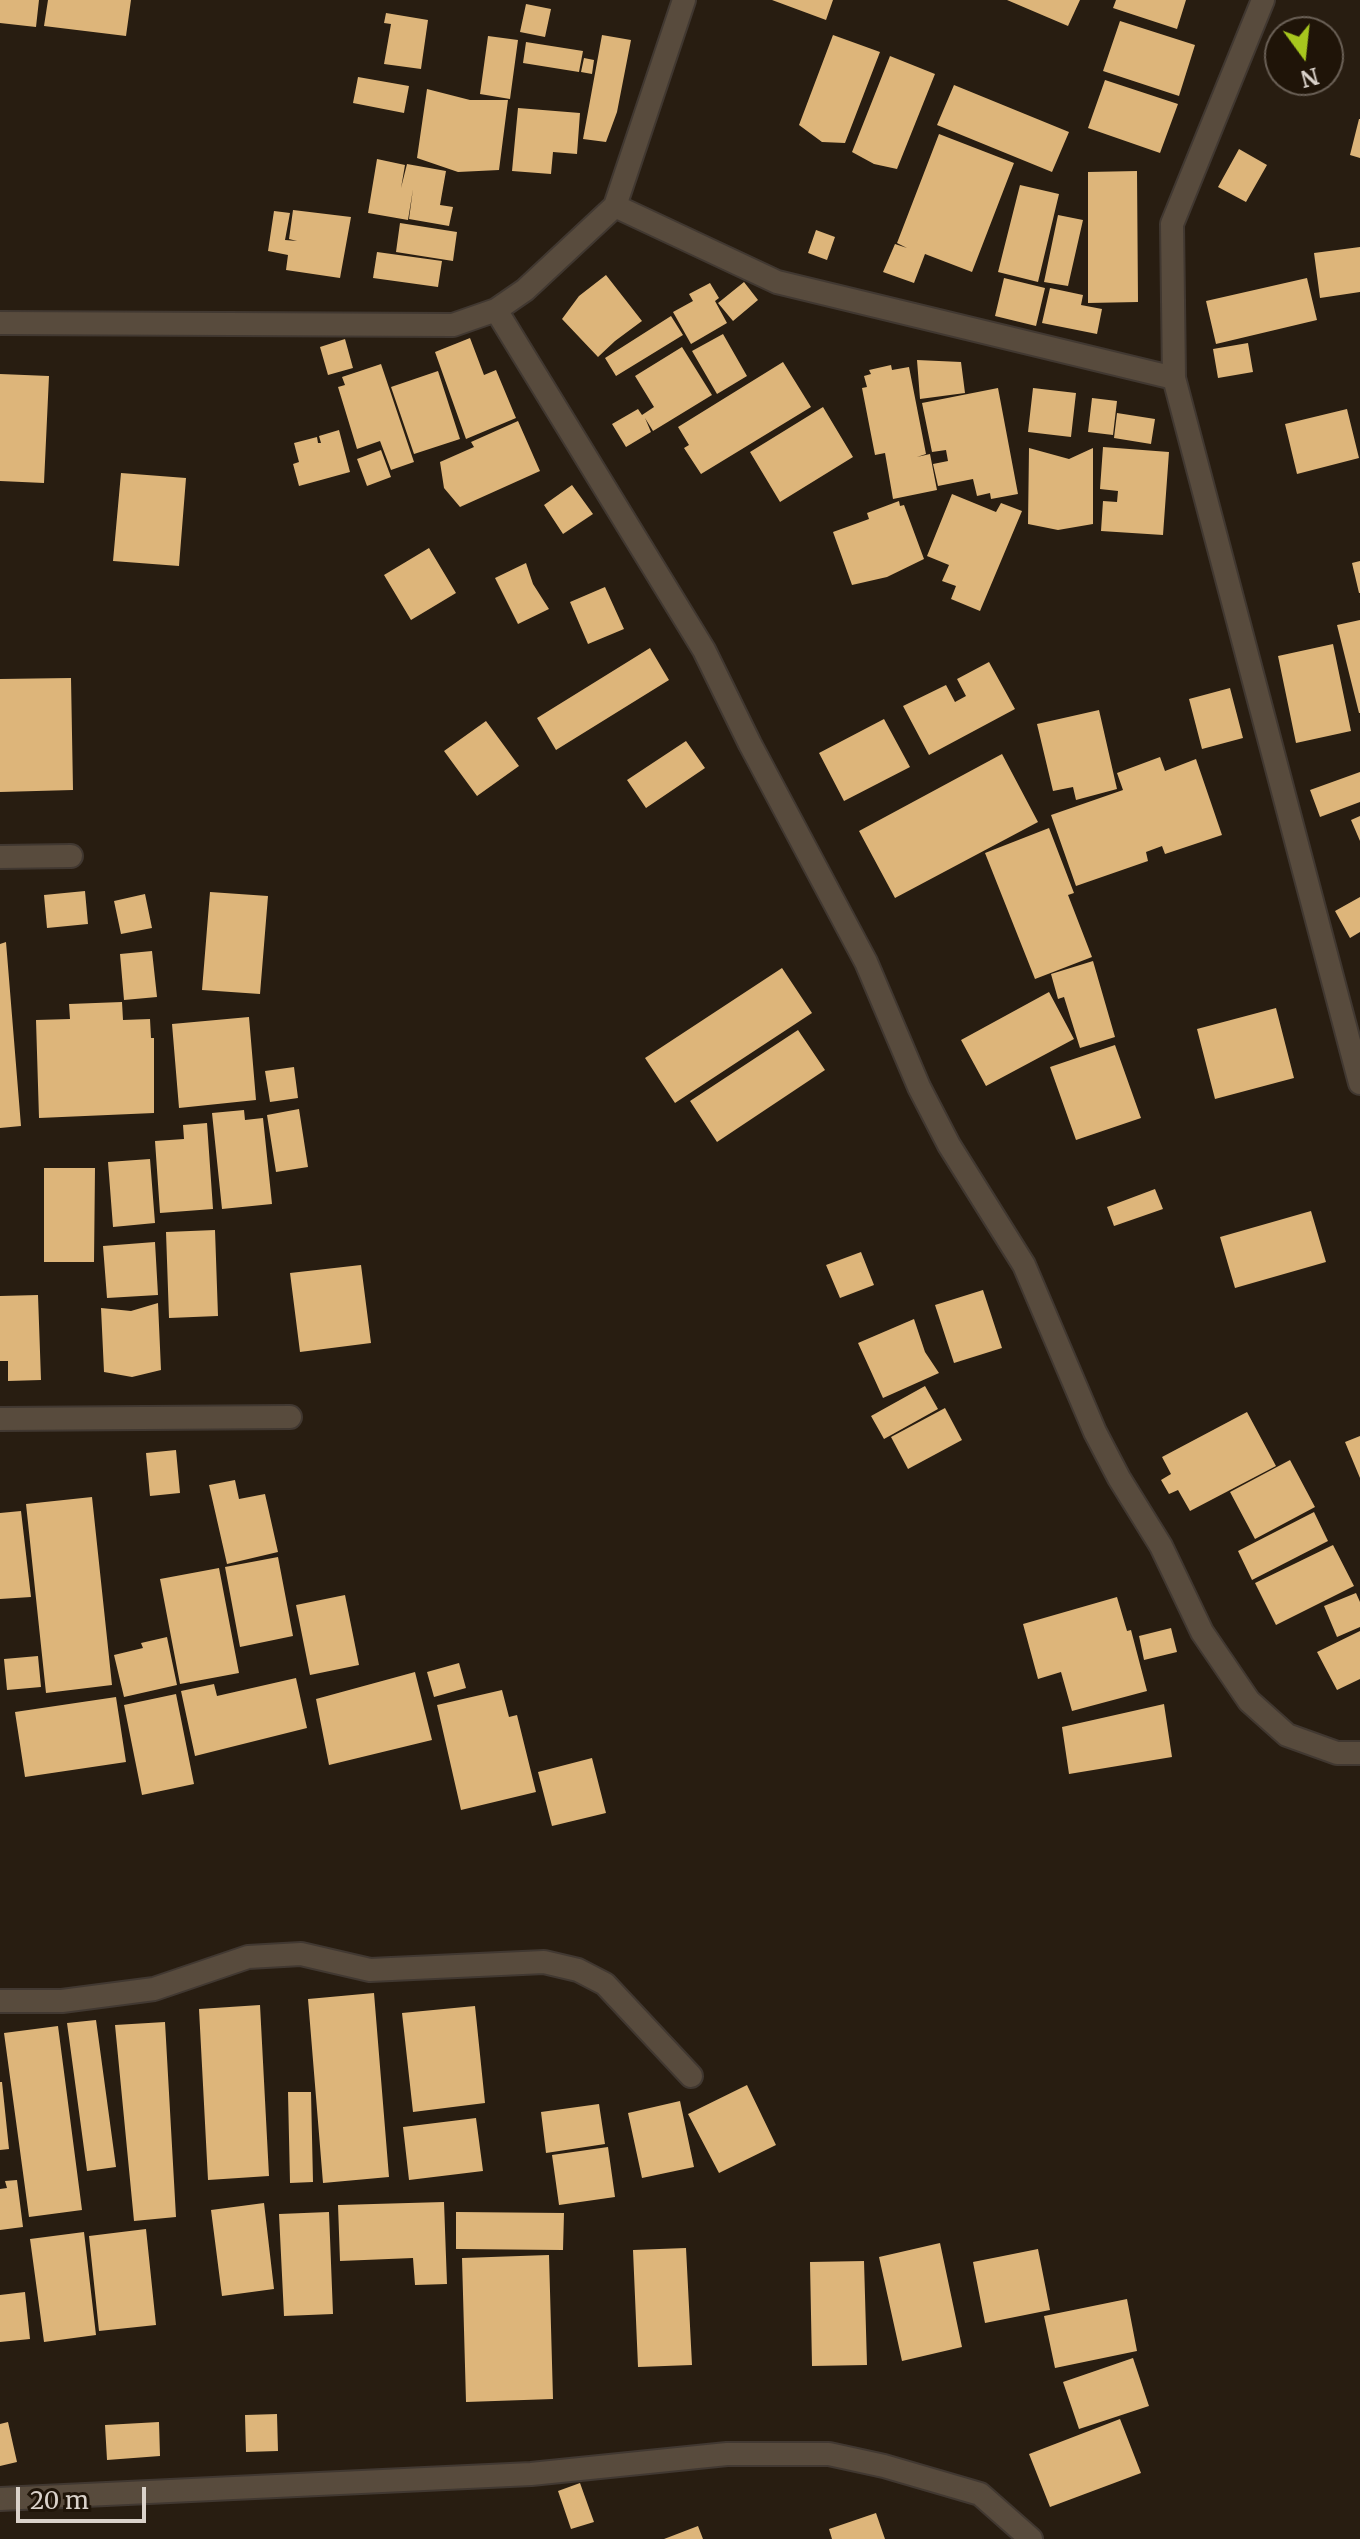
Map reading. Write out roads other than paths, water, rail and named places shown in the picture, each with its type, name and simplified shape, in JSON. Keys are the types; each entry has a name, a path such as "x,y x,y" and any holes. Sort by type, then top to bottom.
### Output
{"street":[{"path":"0,323 453,325 496,310 525,290 615,206 684,0"},
{"path":"1263,0 1172,224 1174,378 1360,1083"},
{"path":"615,206 777,282 1174,378"},
{"path":"496,310 704,650 750,744 866,962 925,1099 949,1145 1024,1265 1095,1432 1161,1546 1202,1632 1249,1701 1287,1735 1337,1753 1360,1753"},
{"path":"0,857 71,856"},
{"path":"0,1419 290,1417"},
{"path":"0,2001 62,2001 154,1989 248,1957 301,1954 370,1970 544,1962 578,1970 605,1984 691,2076"},
{"path":"0,2499 531,2474 727,2454 829,2454 884,2466 980,2494 1031,2539"}]}
